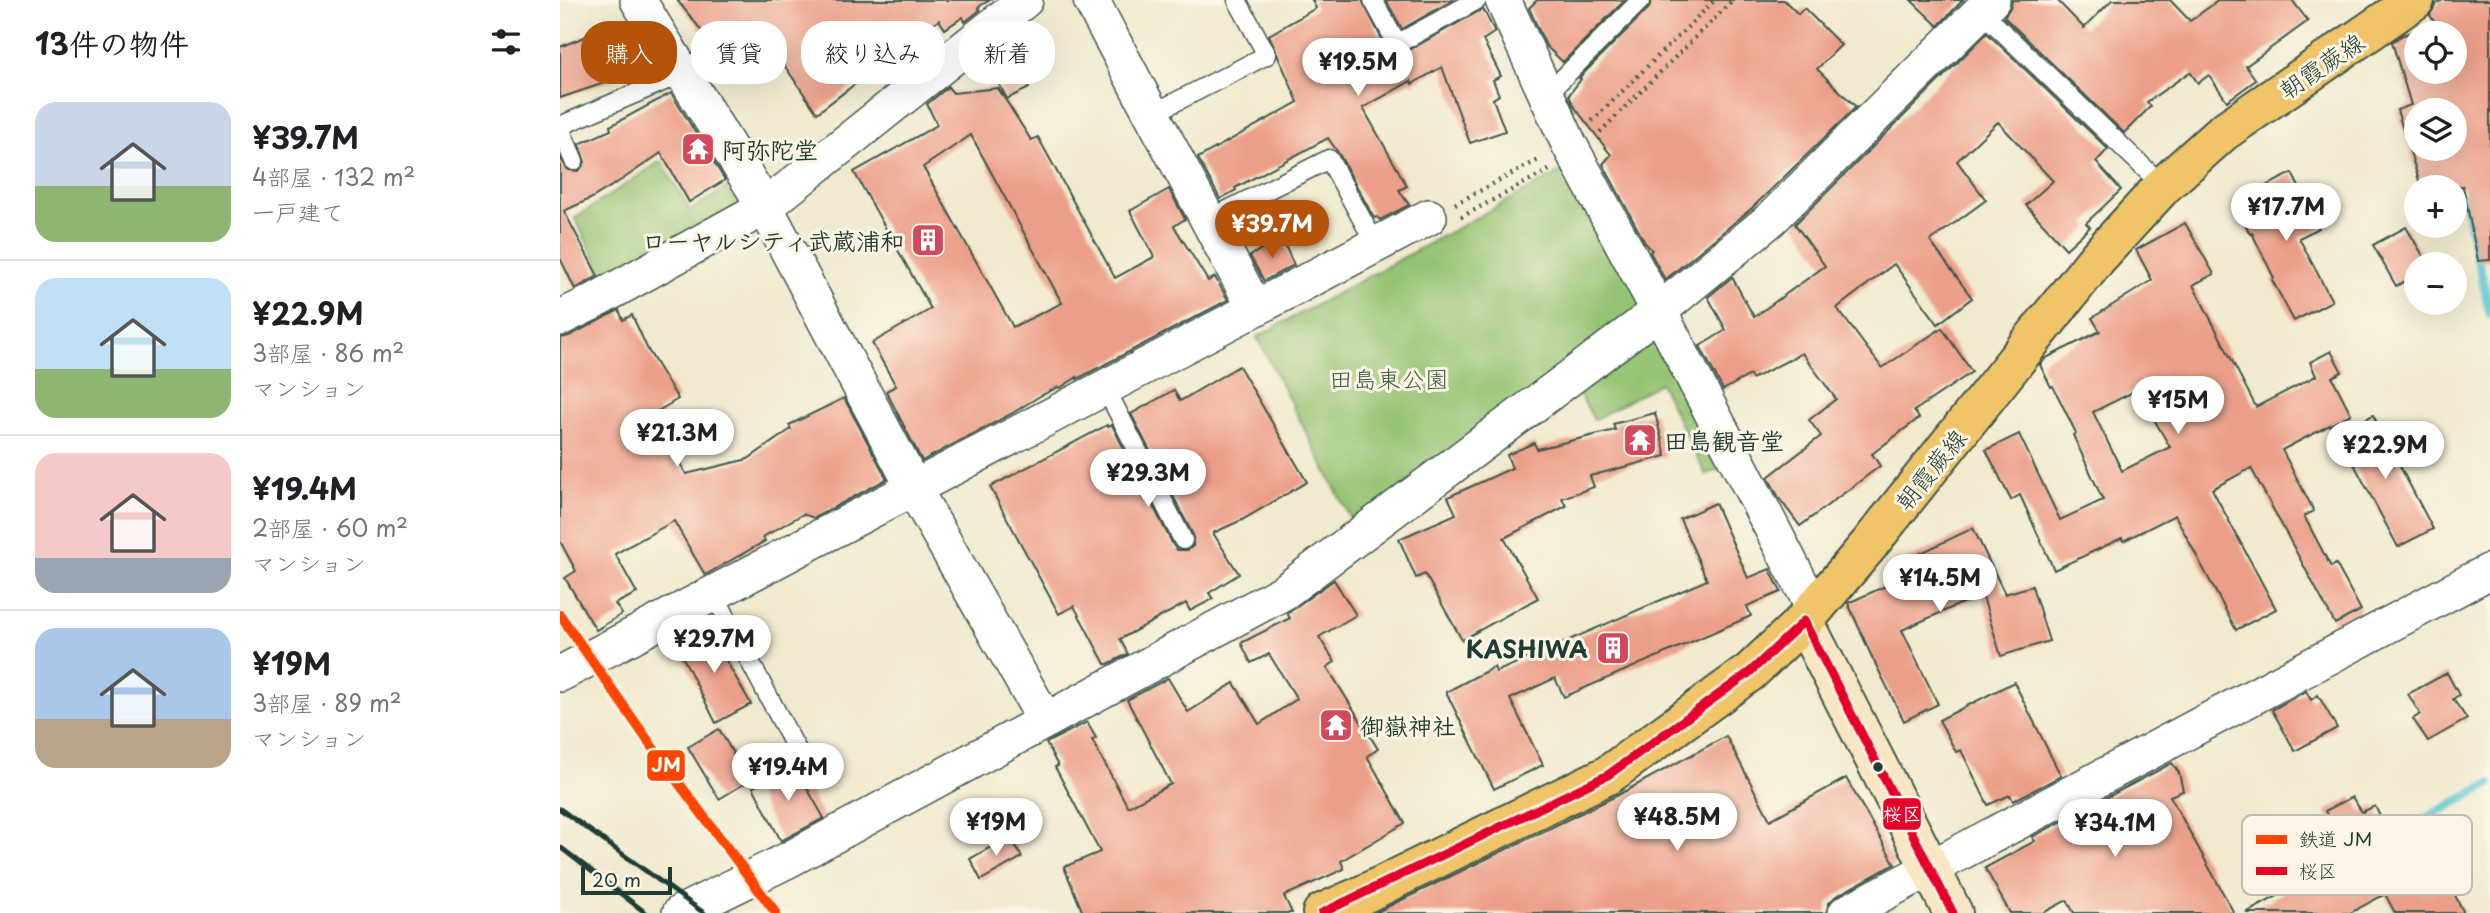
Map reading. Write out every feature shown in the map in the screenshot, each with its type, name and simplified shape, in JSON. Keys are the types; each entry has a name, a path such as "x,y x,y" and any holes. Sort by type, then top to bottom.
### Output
{"main road":[{"name":"朝霞蕨線","path":"1322,913 1608,775 1750,672 1809,615 1868,547 2098,257 2163,186 2223,132 2415,0"}],"street":[{"path":"638,0 765,207 915,489 1045,720"},
{"path":"560,318 765,207 1025,0"},
{"path":"1091,0 1255,308"},
{"path":"1502,3 1569,144 1659,311 1953,913"},
{"path":"680,913 788,860 1284,592 1659,311 1771,219 1986,5"},
{"path":"560,674 1429,217"},
{"path":"1846,913 2490,570"}],"lane":[{"path":"1152,114 1267,55 1237,0"},
{"path":"1373,0 1396,44 1502,3"},
{"path":"1545,96 1641,0"},
{"path":"1986,5 2163,186"},
{"path":"574,161 560,127 683,73"},
{"path":"1208,220 1329,159 1376,245"},
{"path":"1105,387 1183,540"},
{"path":"714,594 799,754"}],"green space":[{"path":"661,161 690,210 736,182 746,203 606,281 575,218"},
{"name":"田島東公園","path":"1566,169 1650,310 1355,527 1257,337"},
{"path":"1654,327 1726,466 1706,475 1660,383 1594,420 1575,386"}],"building":[{"path":"677,0 990,0 978,7 980,10 966,21 963,17 945,29 945,21 939,20 801,21 801,84 855,84 817,113 787,69 787,21 694,21"},
{"path":"1312,0 1362,0 1387,49 1396,55 1483,9 1495,32 1483,40 1501,76 1493,80 1499,95 1493,99 1505,131 1470,143 1442,67 1363,108 1407,186 1399,190 1409,205 1380,220 1374,218 1328,138 1235,188 1236,190 1220,199 1198,158 1298,102 1269,35 1316,8"},
{"path":"1386,0 1453,0 1402,29"},
{"path":"1537,0 1625,0 1563,62 1546,46 1529,8"},
{"path":"1652,0 1784,0 1798,14 1804,8 1841,45 1817,69 1856,107 1752,208 1665,280 1650,252 1652,250 1645,243 1603,164 1611,155 1573,105 1569,95 1581,79 1579,78 1649,8"},
{"path":"1911,0 1963,0 1938,26"},
{"path":"2012,0 2057,0 2084,28 2112,0 2170,0 2190,21 2219,0 2292,0 2308,21 2246,66 2256,80 2227,101 2209,75 2198,83 2190,72 2147,102 2151,106 2124,133 2004,17"},
{"path":"2443,0 2490,0 2490,260 2478,261 2467,206 2467,175 2417,175 2413,161 2467,161 2467,98 2409,98 2405,84 2467,84 2467,21 2434,21 2430,15 2436,4"},
{"path":"1987,33 2108,149 2096,162 2121,190 2086,223 2090,227 2066,249 2026,205 2053,181 1998,122 1957,161 1986,200 1930,241 1972,298 1938,324 1894,264 1837,308 1882,368 1942,328 1972,372 1914,411 1919,418 1872,454 1880,466 1800,526 1779,498 1768,477 1821,436 1809,420 1836,399 1802,353 1752,379 1750,375 1723,390 1700,346 1726,330 1708,297 1732,277 1754,317 1825,266 1795,224"},
{"path":"2404,35 2404,82 2392,42"},
{"path":"581,38 581,84 602,84 560,98 560,47"},
{"path":"999,84 1026,84 1029,88 1007,99"},
{"path":"948,87 953,93 998,88 1031,140 1038,137 1115,278 1154,257 1130,211 1169,189 1185,219 1174,226 1208,281 1215,277 1228,300 1040,396 922,461 886,391 896,386 872,343 931,309 854,172 937,125 927,104","holes":["971,135 1062,303 1013,327 923,167"]},
{"path":"671,93 725,180 689,202 661,153 590,199 564,211 598,276 575,289 560,258 560,157 568,170 579,171 585,162 579,144 611,130 610,126"},
{"path":"2404,108 2404,132 2397,110"},
{"path":"2292,173 2319,228 2299,238 2332,301 2294,321 2272,280 2274,278 2252,233 2250,234 2234,202"},
{"path":"2185,223 2214,274 2193,285 2256,407 2316,376 2310,362 2331,351 2342,372 2332,377 2351,414 2282,450 2314,511 2304,516 2331,567 2336,564 2361,610 2335,624 2251,468 2212,489 2276,609 2236,630 2175,515 2123,541 2122,538 2054,570 2020,495 2011,500 1986,450 2019,434 2060,520 2103,500 2073,435 2076,433 2040,365 2046,358 2100,331 2092,318 2152,280 2136,250","holes":["2137,390 2170,447 2122,471 2093,412"]},
{"path":"2404,228 2404,238 2413,238 2421,252 2404,252 2404,282 2396,286 2373,245"},
{"path":"1281,237 1294,265 1264,281 1250,256"},
{"path":"619,310 623,320 632,315 648,350 678,399 658,411 669,432 665,435 686,474 748,459 791,429 789,425 844,398 887,479 814,518 803,514 763,537 765,541 705,575 674,521 615,554 637,593 615,604 622,614 596,630 565,578 576,571 560,541 560,338"},
{"path":"1239,366 1307,482 1242,520 1213,533 1239,574 1209,593 1213,599 1190,611 1186,603 1120,639 1128,654 1105,664 1074,606 1059,614 990,487 1107,425 1112,425 1173,545 1177,550 1188,550 1193,546 1193,535 1131,414 1174,390 1180,401"},
{"path":"1655,413 1666,456 1590,476 1594,487 1562,498 1566,506 1504,538 1538,598 1462,640 1425,574 1416,578 1399,539 1456,514 1448,497 1512,468 1507,455 1534,443 1537,449 1615,430 1613,424"},
{"path":"2373,415 2433,529 2398,547 2338,434"},
{"path":"1715,503 1748,578 1770,569 1781,592 1747,606 1751,616 1564,697 1555,678 1510,699 1543,765 1494,789 1446,692 1494,667 1496,672 1707,580 1680,519"},
{"path":"1973,528 2005,594 2032,586 2049,641 2001,656 1982,594 1902,630 1938,704 1904,721 1848,603 1912,574 1906,560"},
{"path":"1334,580 1356,615 1319,637 1335,662 1327,667 1378,749 1367,756 1405,823 1341,861 1344,869 1284,896 1292,913 1083,913 1064,867 1100,852 1055,767 1058,766 1046,743 1087,722 1096,738 1092,740 1128,807 1171,784 1127,700 1168,678 1188,712 1234,683 1259,724 1297,699 1269,654 1251,663 1241,643 1290,618 1287,613"},
{"path":"714,628 728,652 723,655 751,704 716,723 678,648"},
{"path":"2447,673 2459,695 2453,699 2467,719 2428,741 2413,719 2420,714 2408,694"},
{"path":"2014,682 2061,776 2013,801 2010,795 1988,805 1961,750 1956,752 1939,720"},
{"path":"2306,691 2311,700 2318,695 2337,728 2295,751 2272,710"},
{"path":"719,729 749,781 719,799 688,747"},
{"path":"1726,736 1770,820 1846,778 1895,864 1836,896 1829,903 1826,913 1375,913 1618,795"},
{"path":"2172,763 2179,773 2183,791 2170,796 2234,913 2074,913 2067,900 2043,913 2010,913 1985,868 2035,841 2032,837"},
{"path":"794,765 824,818 781,841 753,787"},
{"path":"2352,797 2362,812 2375,806 2380,815 2327,815 2325,811"},
{"path":"1010,836 1022,857 981,880 970,859"},
{"path":"2279,895 2383,895 2350,913 2246,913"},
{"path":"2386,895 2455,895 2464,913 2395,913"}],"waterway":[{"path":"2467,211 2490,314"},
{"path":"2431,815 2490,784"}],"railway":[{"path":"560,809 704,913"},
{"path":"560,847 646,913"}],"rail line":[{"name":"JM","path":"560,615 663,762 776,913"}],"transit line":[{"name":"桜区","path":"1804,621 1953,913"},
{"name":"桜区","path":"1322,913 1608,775 1750,672 1804,621"}],"place":[{"name":"阿弥陀堂","path":"698,149"},
{"name":"ローヤルシティ武蔵浦和","path":"928,240"},
{"name":"田島観音堂","path":"1640,440"},
{"name":"KASHIWA","path":"1613,648"},
{"name":"御嶽神社","path":"1336,725"}]}
